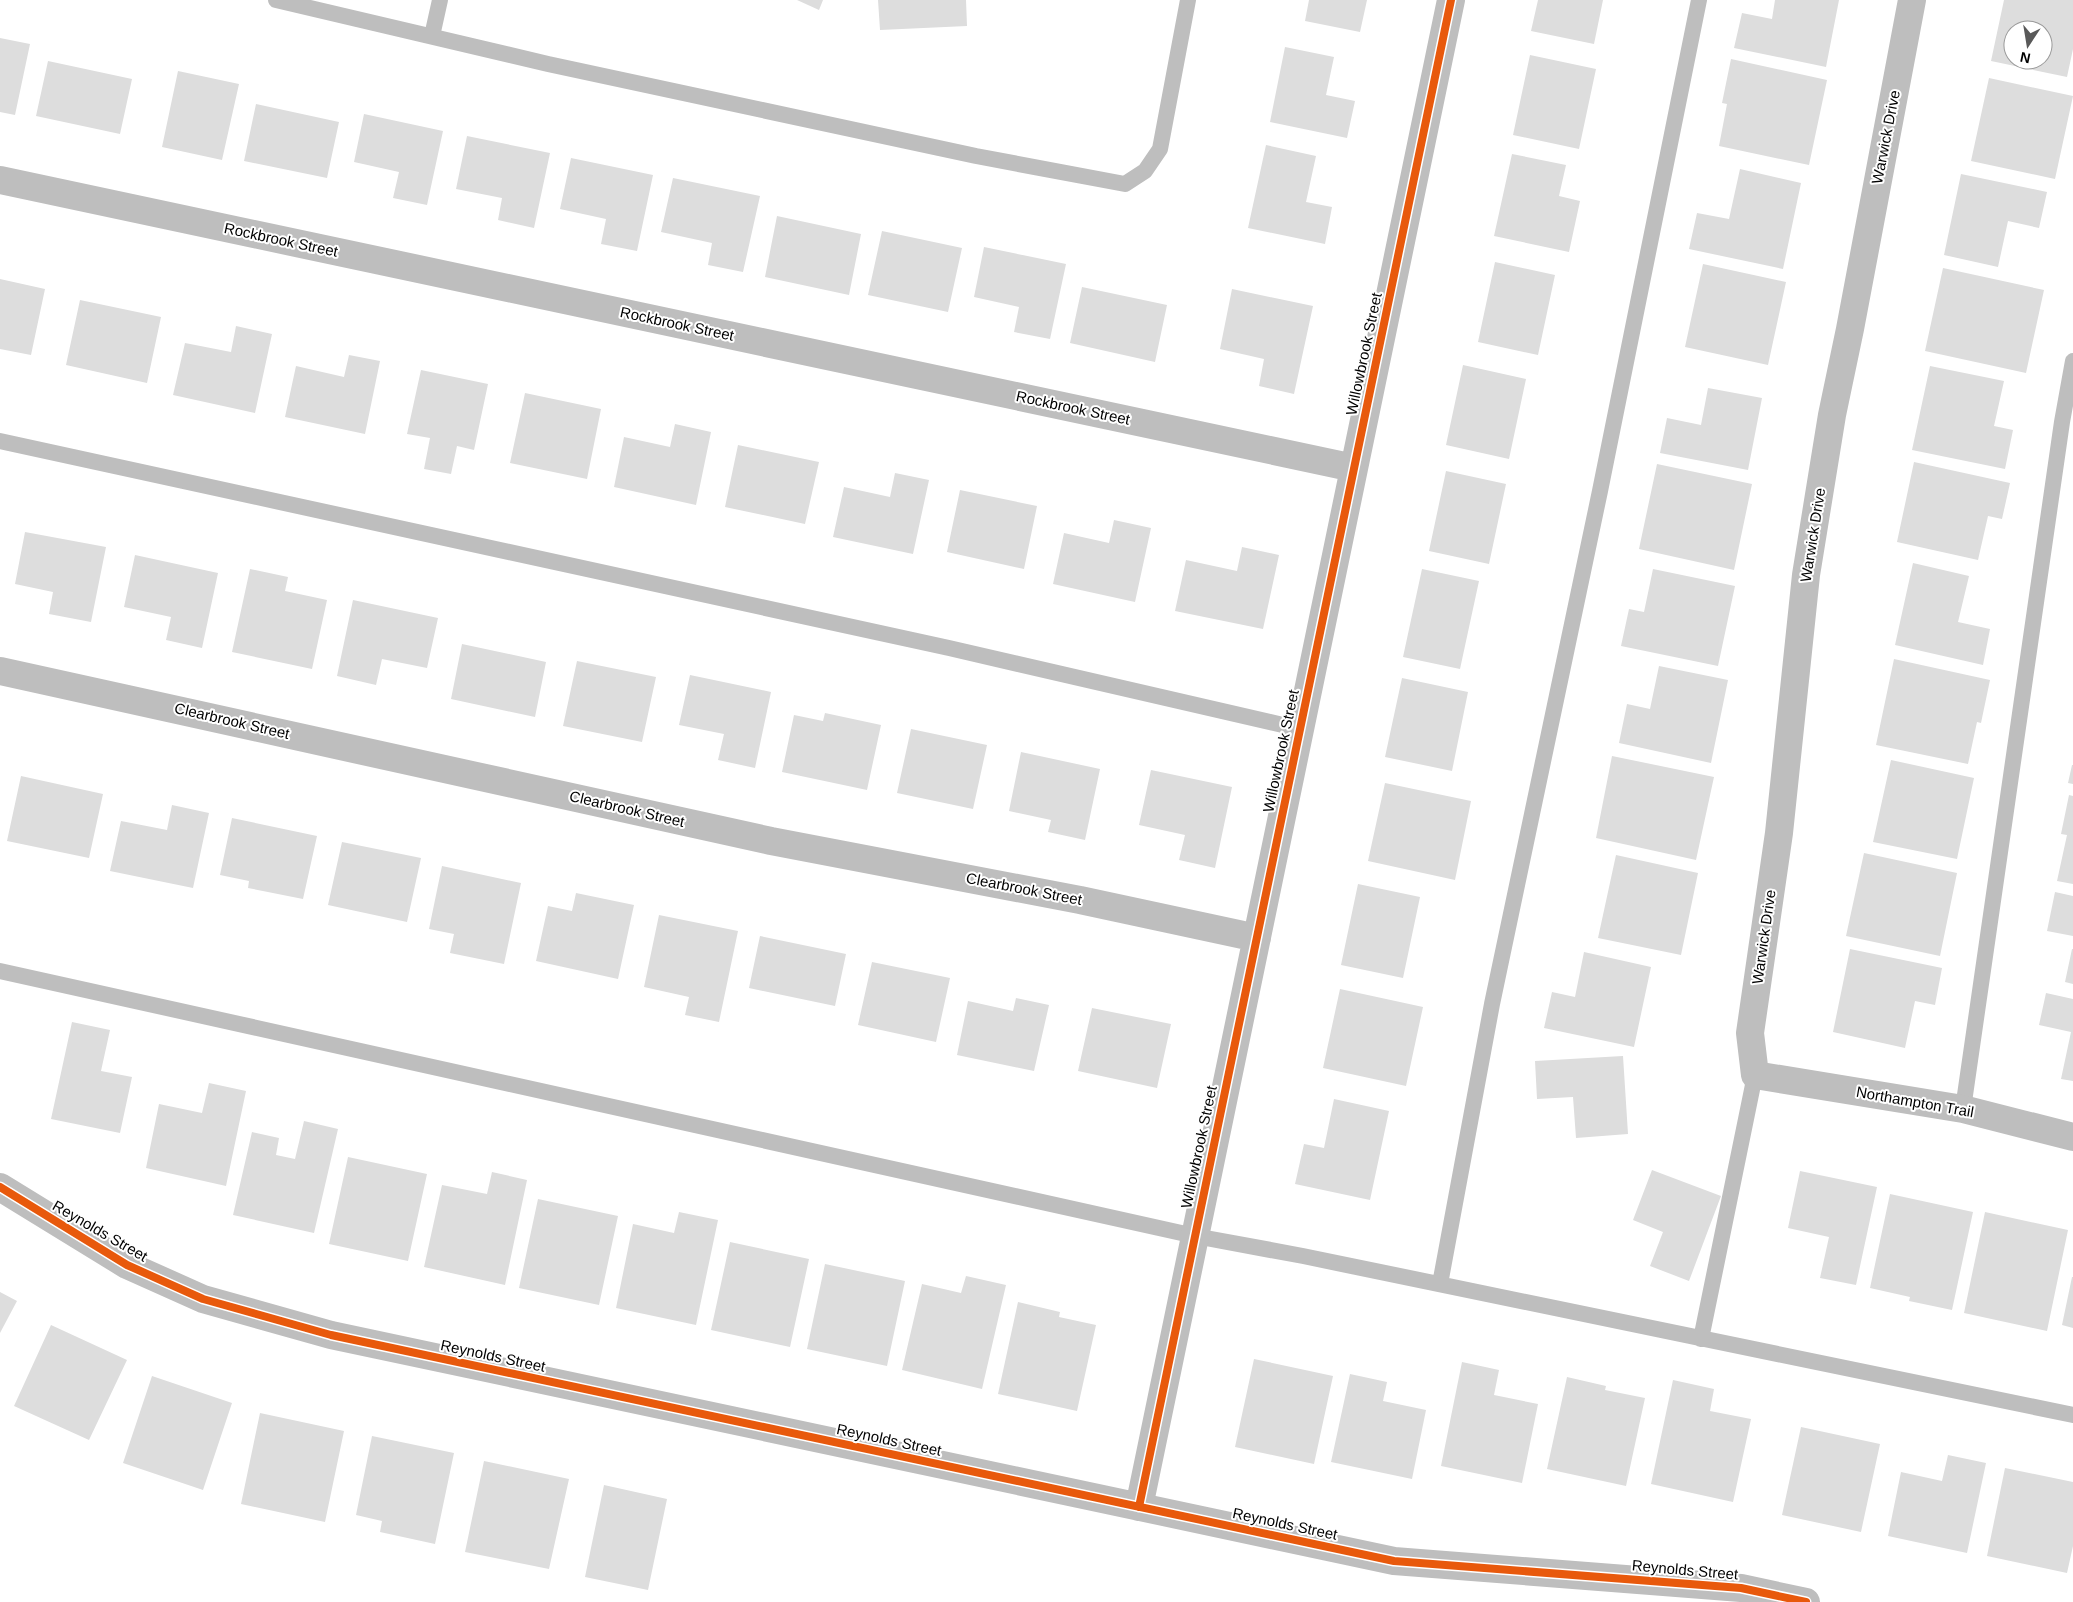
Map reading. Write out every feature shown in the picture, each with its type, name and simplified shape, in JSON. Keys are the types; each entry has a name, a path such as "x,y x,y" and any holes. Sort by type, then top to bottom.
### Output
{"street":[{"name":"Willowbrook Street","path":"1139,1507 1451,0"},
{"name":"Warwick Drive","path":"1756,1075 1750,1033 1779,832 1806,574 1832,415 1912,0"},
{"name":"Rockbrook Street","path":"0,180 1354,468"},
{"name":"Clearbrook Street","path":"0,671 771,841 1080,900 1256,938"},
{"name":"Northampton Trail","path":"1756,1075 1963,1109 2073,1137"},
{"name":"Reynolds Street","path":"0,1187 127,1265 203,1299 331,1335 1394,1561 1806,1602"}],"lane":[{"path":"276,0 548,64 917,143 1125,184 1145,171 1160,149 1188,0"},
{"path":"432,36 440,0"},
{"path":"1440,1284 1492,1004 1602,481 1699,0"},
{"path":"1963,1109 2060,431 2073,361"},
{"path":"0,441 949,648 1300,729"},
{"path":"0,971 1195,1236 1440,1284 2073,1415"},
{"path":"1702,1338 1756,1075"}],"building":[{"path":"797,0 823,0 819,10"},
{"path":"878,0 966,0 967,26 880,30"},
{"path":"1309,0 1367,0 1360,32 1305,21"},
{"path":"1538,0 1603,0 1594,44 1531,31"},
{"path":"1775,0 1839,0 1826,67 1734,48 1742,13 1772,19"},
{"path":"2004,0 2073,0 2073,49 2067,77 2034,70 2053,70 2053,20 2003,20 2003,64 1991,61"},
{"path":"0,38 30,44 15,115 0,112"},
{"path":"1285,47 1334,57 1326,95 1355,101 1347,138 1270,122"},
{"path":"1530,55 1596,69 1579,149 1513,135"},
{"path":"1731,59 1827,80 1809,165 1719,146 1727,104 1722,103"},
{"path":"48,61 132,79 120,134 36,116"},
{"path":"178,71 239,84 222,160 162,147"},
{"path":"1989,78 2073,96 2055,179 1971,161"},
{"path":"256,104 339,122 327,178 244,161"},
{"path":"364,114 443,131 427,205 393,198 399,172 354,162"},
{"path":"467,136 550,153 534,228 498,220 502,198 456,189"},
{"path":"1266,145 1316,156 1306,202 1332,207 1325,244 1248,228"},
{"path":"1512,154 1566,165 1559,196 1580,201 1569,252 1494,236"},
{"path":"571,158 653,175 637,251 601,244 606,219 560,209"},
{"path":"1740,169 1801,183 1783,269 1689,249 1697,213 1729,219"},
{"path":"1961,174 2047,192 2039,228 2008,221 1998,267 1944,255"},
{"path":"673,178 760,196 743,272 708,265 712,243 661,232"},
{"path":"777,216 861,234 849,295 765,277"},
{"path":"882,231 962,248 948,312 868,295"},
{"path":"984,247 1066,264 1050,339 1014,332 1019,307 974,297"},
{"path":"1495,262 1555,275 1538,355 1478,342"},
{"path":"1703,264 1786,282 1768,365 1685,347"},
{"path":"1943,268 2044,290 2026,373 1925,351"},
{"path":"0,279 45,289 31,355 0,349"},
{"path":"1082,287 1167,305 1155,362 1070,343"},
{"path":"1232,289 1313,306 1294,394 1259,386 1264,359 1220,349"},
{"path":"80,300 161,317 147,383 66,365"},
{"path":"236,326 272,334 255,413 173,395 185,343 231,352"},
{"path":"349,355 380,361 365,434 285,417 296,366 344,377"},
{"path":"1463,365 1526,379 1509,459 1446,445"},
{"path":"1930,366 2004,381 1994,426 2013,430 2005,469 1912,450"},
{"path":"421,370 488,384 474,450 457,446 451,474 424,469 430,438 407,434"},
{"path":"1708,388 1762,398 1748,470 1660,453 1667,418 1701,425"},
{"path":"525,393 601,409 587,479 510,463"},
{"path":"675,424 711,432 696,505 614,487 624,437 670,447"},
{"path":"738,445 819,462 805,524 725,507"},
{"path":"1914,462 2010,483 2002,519 1988,516 1978,560 1897,542"},
{"path":"1657,464 1752,484 1734,570 1639,549"},
{"path":"1446,471 1506,484 1489,564 1429,551"},
{"path":"895,473 929,480 913,554 833,537 844,487 890,497"},
{"path":"960,490 1037,506 1024,569 947,552"},
{"path":"1114,520 1151,528 1135,602 1053,584 1064,533 1109,543"},
{"path":"25,532 106,547 91,622 49,614 53,592 15,584"},
{"path":"1242,547 1279,555 1263,629 1175,611 1186,560 1237,571"},
{"path":"135,555 218,573 202,648 166,640 171,617 124,607"},
{"path":"1913,563 1969,576 1958,622 1990,629 1983,665 1895,645"},
{"path":"250,569 288,577 285,591 327,600 312,669 232,652"},
{"path":"1422,569 1479,581 1460,669 1403,657"},
{"path":"1653,569 1735,586 1718,666 1621,646 1629,609 1644,612"},
{"path":"353,600 438,618 427,668 382,659 376,685 337,676"},
{"path":"462,644 546,662 535,717 451,699"},
{"path":"1894,659 1990,680 1981,723 1977,722 1968,764 1876,745"},
{"path":"577,661 656,677 642,742 563,726"},
{"path":"1659,666 1728,680 1711,763 1619,743 1627,704 1650,709"},
{"path":"690,675 771,692 755,768 718,760 724,734 679,725"},
{"path":"1402,678 1468,692 1452,771 1385,757"},
{"path":"825,713 881,725 867,790 782,772 794,715 823,721"},
{"path":"911,729 987,745 973,809 897,793"},
{"path":"1021,752 1100,769 1085,840 1048,832 1051,820 1009,811"},
{"path":"1612,756 1714,777 1696,860 1596,838"},
{"path":"1891,760 1974,778 1957,859 1873,842"},
{"path":"2073,765 2073,784 2068,783"},
{"path":"1151,770 1232,787 1215,868 1179,860 1185,835 1139,825"},
{"path":"21,776 103,794 89,858 7,841"},
{"path":"1385,783 1471,801 1455,880 1368,861"},
{"path":"2069,795 2073,796 2073,884 2057,881 2067,835 2061,834"},
{"path":"172,805 209,813 193,888 110,871 121,821 167,830"},
{"path":"232,818 317,836 303,899 248,888 249,881 220,875"},
{"path":"342,842 421,858 407,922 328,905"},
{"path":"1864,853 1957,873 1940,956 1846,936"},
{"path":"1616,855 1698,873 1681,955 1598,938"},
{"path":"442,866 521,883 504,964 450,953 454,934 429,929"},
{"path":"1358,884 1420,897 1403,978 1341,965"},
{"path":"2055,892 2073,896 2073,936 2047,931"},
{"path":"576,893 634,905 618,979 536,961 548,906 572,911"},
{"path":"659,915 738,931 719,1022 685,1015 689,997 644,987"},
{"path":"760,936 846,954 835,1006 749,988"},
{"path":"1850,949 1942,968 1935,1005 1915,1001 1905,1048 1833,1032"},
{"path":"2073,949 2073,984 2065,982"},
{"path":"1584,952 1651,967 1634,1047 1544,1028 1552,992 1575,997"},
{"path":"872,962 950,978 936,1042 858,1025"},
{"path":"1340,989 1423,1007 1406,1086 1323,1068"},
{"path":"2046,993 2073,999 2073,1081 2061,1079 2071,1032 2039,1025"},
{"path":"1016,998 1049,1005 1034,1071 957,1055 968,1001 1013,1011"},
{"path":"1092,1008 1171,1024 1157,1088 1078,1071"},
{"path":"72,1022 110,1030 101,1071 132,1077 120,1133 51,1119"},
{"path":"1623,1056 1628,1134 1576,1138 1573,1097 1537,1099 1535,1061"},
{"path":"209,1083 246,1091 226,1186 146,1168 159,1104 202,1113"},
{"path":"1334,1099 1389,1111 1370,1200 1295,1184 1304,1144 1324,1148"},
{"path":"304,1121 338,1129 314,1233 233,1215 252,1132 279,1138 276,1155 295,1159"},
{"path":"348,1157 427,1174 408,1261 329,1244"},
{"path":"1652,1170 1721,1196 1689,1281 1650,1266 1663,1232 1633,1220"},
{"path":"1800,1171 1877,1187 1856,1285 1820,1278 1829,1237 1788,1228"},
{"path":"492,1172 527,1180 505,1285 424,1267 442,1185 487,1194"},
{"path":"1890,1194 1973,1212 1952,1310 1909,1301 1910,1297 1870,1288"},
{"path":"538,1199 618,1216 599,1305 519,1288"},
{"path":"679,1212 718,1220 696,1325 616,1308 633,1224 674,1233"},
{"path":"1985,1212 2068,1230 2047,1331 1964,1313"},
{"path":"730,1242 809,1259 790,1347 711,1330"},
{"path":"825,1264 905,1281 887,1366 807,1349"},
{"path":"966,1276 1006,1285 982,1389 902,1370 922,1284 961,1293"},
{"path":"2073,1277 2073,1328 2062,1325"},
{"path":"0,1292 17,1301 0,1333"},
{"path":"1018,1302 1060,1312 1059,1317 1096,1325 1077,1411 998,1394"},
{"path":"51,1325 127,1360 89,1440 14,1406"},
{"path":"1254,1359 1333,1376 1314,1464 1235,1447"},
{"path":"1462,1362 1499,1370 1494,1395 1538,1404 1522,1483 1441,1466"},
{"path":"1350,1374 1387,1382 1383,1401 1426,1410 1412,1479 1331,1462"},
{"path":"152,1376 232,1403 203,1490 123,1463"},
{"path":"1567,1377 1606,1386 1605,1390 1645,1398 1626,1486 1547,1469"},
{"path":"1673,1380 1714,1389 1710,1411 1751,1419 1733,1502 1651,1484"},
{"path":"260,1413 344,1431 325,1522 241,1504"},
{"path":"1801,1427 1880,1444 1861,1532 1782,1515"},
{"path":"372,1436 454,1453 435,1544 380,1532 382,1521 356,1515"},
{"path":"1948,1455 1986,1463 1967,1553 1888,1536 1901,1472 1942,1481"},
{"path":"484,1461 569,1479 549,1569 465,1552"},
{"path":"2005,1468 2073,1482 2073,1546 2067,1573 1987,1556"},
{"path":"604,1485 667,1499 648,1590 585,1577"}],"cycle path":[{"path":"1139,1507 1451,0"},
{"path":"0,1187 127,1265 203,1299 331,1335 1394,1561 1741,1588 1806,1602"}]}
